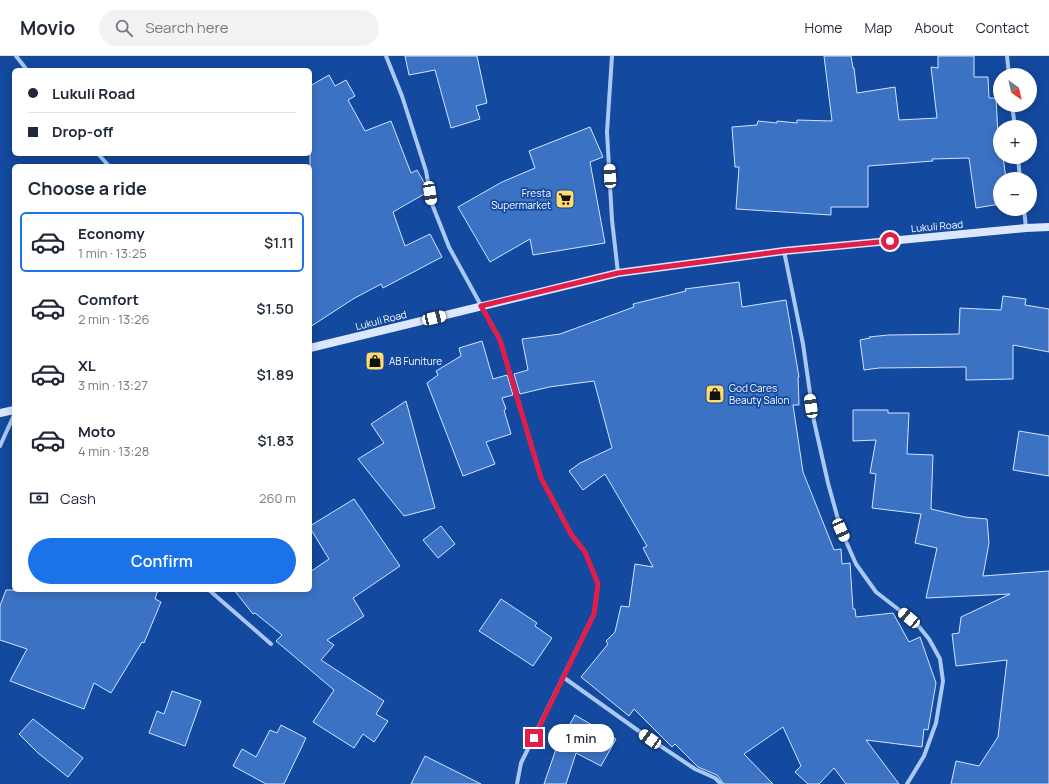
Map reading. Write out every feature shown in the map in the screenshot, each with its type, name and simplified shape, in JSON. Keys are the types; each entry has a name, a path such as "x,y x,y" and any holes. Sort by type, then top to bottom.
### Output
{"street":[{"path":"16,56 25,68"},
{"path":"386,56 402,96 426,171 432,204 449,247 500,340 541,478 571,534 585,552 598,584 594,614 521,764 517,784"},
{"path":"612,56 607,132 612,220 618,273"},
{"path":"1007,56 1008,68"},
{"path":"100,156 107,164"},
{"path":"1025,216 1026,228"},
{"name":"Lukuli Road","path":"312,348 618,273 784,251 1049,227"},
{"path":"784,251 803,344 814,421 828,483 841,530 856,564 876,592 916,623 929,639 940,659 943,681 936,723 924,756 907,784"},
{"path":"0,413 12,410"},
{"path":"0,446 12,419"},
{"path":"211,592 271,644"},
{"path":"563,677 650,739 695,769 715,778 721,784"}],"building":[{"path":"405,56 477,56 487,103 476,106 480,119 451,128 435,70 409,75"},
{"path":"824,56 851,56 857,93 895,87 899,120 937,118 931,67 938,68 938,56 974,56 974,77 988,77 989,98 993,98 993,112 997,112 997,120 993,120 993,164 1004,164 1005,172 993,172 993,205 976,208 969,158 932,159 933,161 868,166 868,207 831,207 831,215 736,209 739,167 735,167 732,127 757,125 758,121 797,123 797,120 832,121"},
{"path":"329,75 335,86 346,80 355,96 348,100 365,131 391,121 411,173 417,170 425,184 426,193 393,212 405,246 430,234 442,257 383,288 381,284 353,299 312,326 312,164 310,164 310,156 312,156 312,85"},
{"path":"590,127 603,157 590,162 605,243 533,255 530,239 490,262 458,207 502,182 535,168 529,151"},
{"path":"739,282 742,307 786,300 799,377 799,405 793,405 803,472 834,550 841,549 842,564 850,563 853,609 855,609 856,617 893,613 909,642 920,637 936,683 928,730 924,729 922,747 866,740 899,784 846,784 834,768 819,784 808,784 795,772 801,766 783,727 744,754 773,784 724,784 717,775 698,767 675,744 672,747 634,709 629,716 581,677 608,644 606,641 615,632 621,606 629,607 635,564 653,567 643,548 647,546 605,474 583,490 569,471 580,463 612,448 594,381 549,387 520,394 514,374 528,370 522,339 560,334 634,307 633,304 686,291 685,289"},
{"path":"1003,296 1026,299 1025,305 1049,309 1049,352 1013,345 1013,379 966,380 966,367 879,368 864,370 860,340 870,338 869,337 888,335 959,334 960,308 1001,310"},
{"path":"482,341 493,379 507,375 513,395 502,398 506,409 504,410 511,434 486,442 495,464 463,476 427,383 438,375 436,371 461,356 459,348"},
{"path":"406,401 435,508 404,516 358,459 384,443 371,424"},
{"path":"853,410 888,410 888,413 909,413 907,454 933,455 931,509 965,517 987,519 989,543 983,576 1049,571 1049,784 951,784 956,761 979,766 998,737 1007,660 956,666 952,634 959,633 961,617 1010,594 926,598 937,548 915,543 921,514 872,508 876,474 870,473 876,440 853,441"},
{"path":"1019,431 1049,436 1049,476 1013,470"},
{"path":"354,499 400,566 353,598 364,616 327,640 334,645 321,660 384,701 376,714 388,721 374,742 363,734 354,748 313,722 334,690 276,641 282,635 255,613 253,614 236,592 312,592 312,571 329,559 312,531 312,525"},
{"path":"441,526 455,544 438,558 423,540"},
{"path":"6,590 12,590 12,592 157,592 155,599 161,602 144,643 142,642 111,693 94,683 84,709 10,681 27,649 0,640 0,606"},
{"path":"501,599 537,623 535,626 552,638 533,666 479,631"},
{"path":"172,691 201,701 185,746 149,733 157,711 164,714"},
{"path":"575,715 616,739 601,766 576,753 566,784 544,784 556,749"},
{"path":"33,719 83,758 68,777 38,753 19,734"},
{"path":"281,725 306,738 284,784 266,784 233,766 242,749 256,757 270,730 277,733"},
{"path":"425,756 481,784 411,784"}],"place":[{"name":"Fresta Supermarket","path":"565,199"},
{"name":"AB Funiture","path":"375,361"},
{"name":"God Cares Beauty Salon","path":"715,394"}],"route":[{"path":"534,738 594,614 598,584 585,552 571,534 541,478 500,340 481,306 618,273 784,251 890,241"}]}
